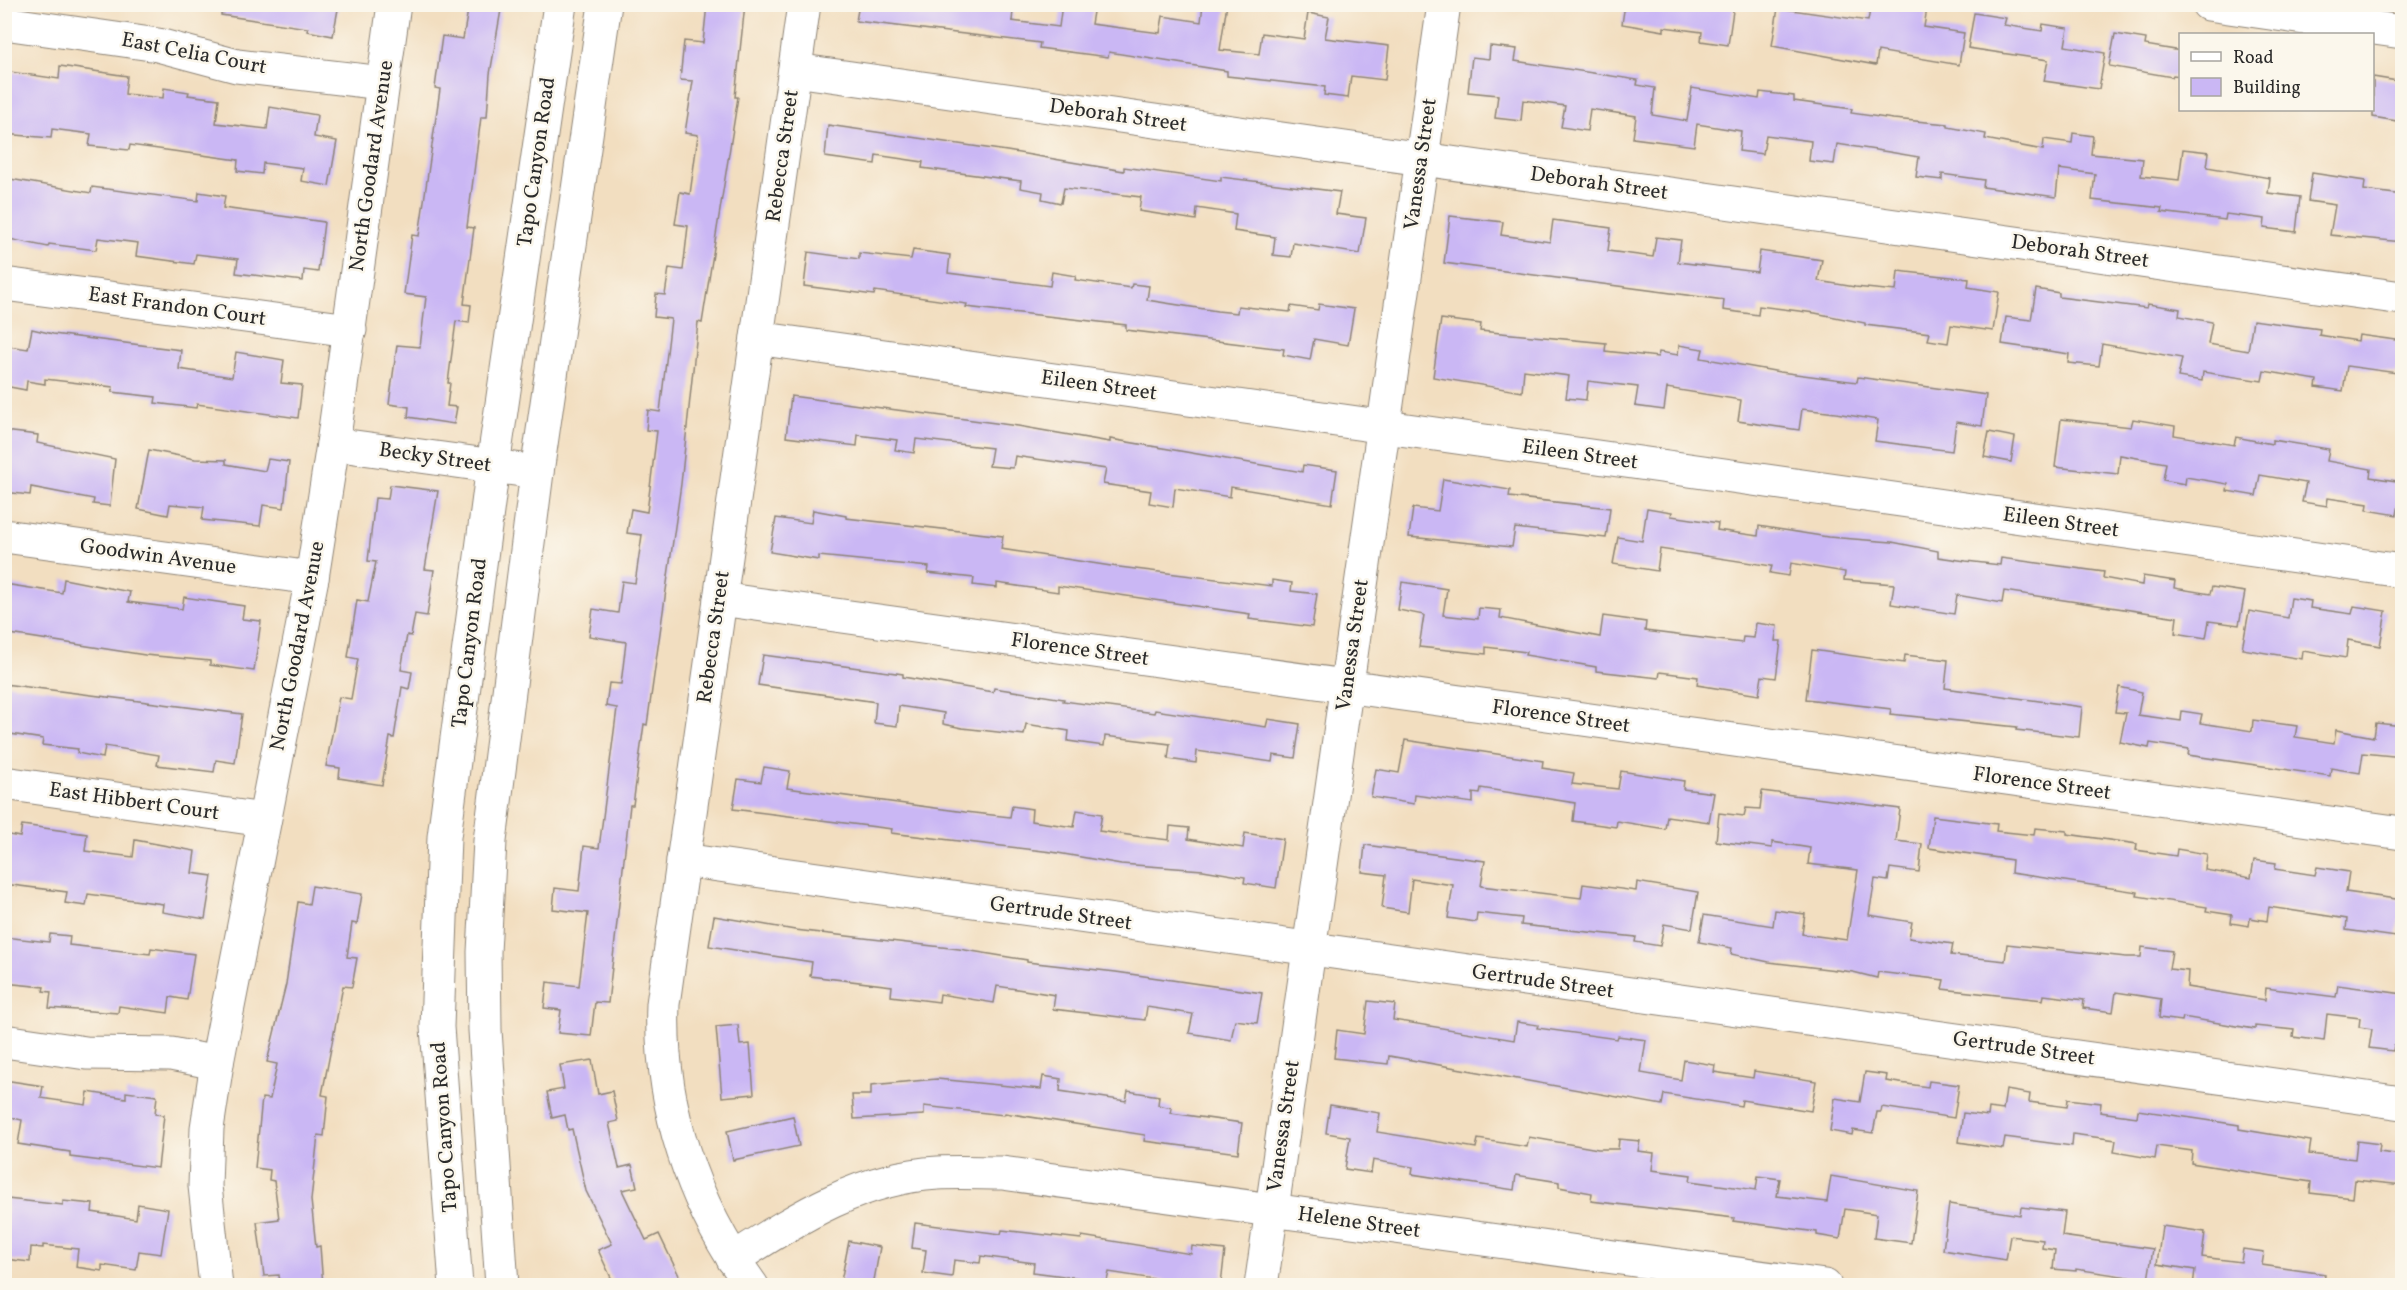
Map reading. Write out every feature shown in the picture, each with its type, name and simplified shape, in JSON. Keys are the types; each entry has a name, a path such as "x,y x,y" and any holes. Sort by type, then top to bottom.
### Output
{"street":[{"name":"North Goodard Avenue","path":"216,1286 205,1186 207,1128 217,1063 312,578 350,330 394,4"},
{"name":"Tapo Canyon Road","path":"456,1286 437,1027 444,837 493,466 560,4"},
{"path":"502,1286 485,1030 484,952 490,841 537,472 604,4"},
{"name":"Rebecca Street","path":"752,1286 732,1259 709,1217 674,1121 665,1077 662,1038 663,1004 804,4"},
{"name":"Vanessa Street","path":"1261,1286 1444,4"},
{"path":"2208,4 2403,32"},
{"name":"East Celia Court","path":"4,23 158,45 237,66 383,83"},
{"name":"Deborah Street","path":"795,70 2403,298"},
{"name":"East Frandon Court","path":"4,284 350,330"},
{"name":"Eileen Street","path":"757,338 2403,571"},
{"name":"Becky Street","path":"333,444 537,472"},
{"name":"Goodwin Avenue","path":"4,536 312,578"},
{"name":"Florence Street","path":"720,599 1347,688 2403,833"},
{"name":"East Hibbert Court","path":"4,783 264,820"},
{"name":"Gertrude Street","path":"683,860 2403,1103"},
{"path":"4,1041 86,1053 171,1054 217,1063"},
{"name":"Helene Street","path":"732,1259 800,1216 842,1196 886,1182 936,1173 1002,1173 1825,1286"}],"building":[{"path":"221,4 339,4 333,36 307,31 308,28 221,15"},
{"path":"469,4 502,4 490,74 487,117 481,117 467,227 474,228 464,304 471,305 469,323 456,321 448,383 450,383 447,406 457,407 454,424 408,417 409,407 389,404 397,345 420,347 426,297 404,294 412,235 419,236 440,89 435,88 442,36 463,39"},
{"path":"707,4 745,4 735,97 738,97 702,323 698,322 681,484 647,725 644,724 633,805 630,805 608,1003 595,1002 591,1036 558,1033 561,1010 544,1008 547,982 579,986 588,913 553,909 555,888 579,891 584,846 599,848 617,708 606,706 609,683 621,684 626,642 589,636 593,609 618,613 622,581 635,583 642,535 627,533 631,509 647,512 657,431 646,430 648,410 660,412 671,319 654,317 656,294 665,295 669,268 683,270 688,226 675,224 680,192 690,194 698,135 685,133 693,81 680,80 684,41 703,43"},
{"path":"859,4 895,4 943,11 944,4 953,4 1013,11 1012,21 1059,27 1062,4 1080,4 1094,6 1091,24 1160,33 1163,16 1201,22 1203,4 1227,4 1220,50 1259,54 1262,33 1304,39 1308,13 1329,17 1325,38 1389,46 1385,80 1351,76 1348,98 1324,95 1325,87 1227,76 1227,71 1109,52 1108,57 1039,48 1040,43 856,21"},
{"path":"1625,4 1734,4 1728,45 1701,41 1702,32 1664,27 1664,31 1622,24"},
{"path":"1871,4 1927,8 1924,27 1964,33 1959,65 1878,51 1876,65 1772,46 1778,8 1868,21"},
{"path":"1974,13 2006,18 2004,25 2042,31 2043,24 2068,28 2065,46 2105,53 2099,89 2044,81 2048,60 1968,48"},
{"path":"2115,34 2146,39 2145,45 2179,51 2179,76 2172,77 2109,66"},
{"path":"1490,46 1517,49 1515,61 1638,80 1637,85 1655,88 1652,115 1687,121 1692,88 1759,99 1760,92 1794,96 1794,101 1852,109 1851,113 1948,124 1948,127 1986,134 1985,139 2043,150 2044,139 2072,143 2073,133 2093,136 2091,154 2143,159 2141,176 2179,180 2183,149 2209,152 2207,167 2270,178 2268,193 2300,197 2296,232 2264,228 2265,219 2226,214 2225,220 2161,212 2162,208 2092,200 2095,174 2059,169 2056,197 1983,187 1984,180 1942,174 1942,180 1916,177 1919,157 1837,144 1834,164 1809,161 1811,141 1766,135 1763,154 1739,151 1741,131 1697,124 1694,146 1633,138 1636,116 1590,109 1587,131 1561,127 1565,106 1523,100 1521,121 1495,118 1498,95 1468,92 1472,57 1489,59"},
{"path":"60,66 127,76 125,94 163,98 164,88 189,92 188,95 219,99 216,123 267,129 270,107 317,115 314,137 337,141 329,186 301,181 303,168 263,163 262,174 237,171 238,160 130,145 129,150 89,146 91,134 52,129 51,138 4,134 4,71 59,79"},
{"path":"2374,77 2403,82 2403,122 2373,117"},
{"path":"828,125 1124,171 1124,167 1221,181 1221,177 1340,192 1336,214 1366,218 1360,254 1293,243 1291,257 1273,255 1275,237 1234,231 1236,214 1197,208 1196,220 1139,211 1141,197 1064,188 1061,203 1042,199 1043,192 1020,188 1021,181 922,168 923,162 876,155 875,164 825,157"},
{"path":"2312,173 2365,181 2364,190 2403,195 2403,242 2330,235 2335,205 2308,201"},
{"path":"4,178 91,193 92,187 198,201 199,192 225,196 223,208 324,222 318,272 304,270 303,281 236,273 238,259 196,254 194,264 136,256 138,243 98,238 96,250 49,244 48,247 4,238"},
{"path":"1450,216 1503,222 1501,235 1550,242 1553,220 1611,228 1608,251 1653,257 1656,237 1681,240 1678,262 1757,272 1760,251 1822,260 1818,281 1855,287 1896,291 1898,271 1969,279 1968,287 1999,292 1993,331 1951,325 1948,343 1928,340 1930,333 1865,325 1865,323 1815,313 1759,306 1758,315 1723,310 1724,300 1444,263"},
{"path":"913,250 950,255 948,273 1050,286 1052,272 1076,276 1075,280 1131,288 1132,284 1149,286 1147,300 1217,311 1237,313 1238,306 1290,312 1291,306 1318,310 1319,304 1354,309 1348,345 1314,339 1310,360 1283,355 1284,349 1126,330 1126,325 966,307 967,304 875,291 874,295 804,286 808,252 859,259 859,253 911,259"},
{"path":"2036,289 2059,293 2059,297 2147,308 2148,304 2180,309 2179,316 2212,322 2208,344 2248,351 2253,320 2320,329 2319,335 2358,341 2359,335 2403,341 2403,366 2398,366 2397,373 2347,366 2343,391 2316,387 2317,380 2264,371 2262,381 2203,372 2202,381 2178,377 2182,358 2102,344 2099,366 2068,363 2069,354 2002,344 2006,317 2031,320"},
{"path":"1441,319 1481,324 1480,331 1606,343 1605,351 1658,357 1659,352 1678,355 1679,345 1703,349 1701,358 1780,372 1857,382 1858,377 1986,395 1982,426 1956,422 1952,451 1875,441 1878,420 1836,413 1802,409 1799,430 1738,421 1741,400 1667,388 1664,410 1635,406 1638,387 1588,381 1586,400 1566,398 1569,376 1524,370 1522,392 1433,377"},
{"path":"32,329 53,334 181,350 179,369 232,377 236,352 284,360 281,383 302,385 298,418 197,404 196,408 155,403 156,397 112,392 113,387 45,379 45,384 27,381 26,390 4,386 8,346 28,349"},
{"path":"791,396 1018,426 1110,442 1110,439 1302,472 1303,465 1337,470 1332,504 1231,487 1230,497 1175,488 1173,507 1149,503 1151,491 1103,484 1106,469 1015,456 1013,468 989,466 992,448 916,439 914,453 895,450 897,440 858,435 857,446 786,437"},
{"path":"2061,419 2131,427 2133,419 2175,426 2174,435 2234,445 2236,437 2272,444 2272,440 2329,449 2327,461 2371,469 2370,477 2403,482 2397,515 2367,510 2368,504 2328,498 2327,506 2302,502 2306,483 2260,475 2256,496 2227,491 2228,484 2186,477 2185,484 2163,480 2166,463 2120,455 2118,474 2055,467"},
{"path":"4,431 38,435 37,443 115,459 110,506 93,504 94,499 31,487 30,495 4,492"},
{"path":"1989,432 2015,437 2011,462 1984,457"},
{"path":"149,450 195,459 226,460 226,464 265,471 268,459 289,462 284,508 263,505 260,526 202,520 204,507 170,504 168,515 138,509"},
{"path":"1443,479 1510,490 1509,497 1610,508 1606,538 1515,528 1512,547 1409,537 1413,508 1438,511"},
{"path":"390,485 438,491 425,569 434,570 427,616 415,614 411,636 407,635 401,670 412,672 409,689 402,687 394,738 390,737 382,785 339,778 340,768 326,766 339,697 351,699 358,659 348,657 357,600 368,602 376,562 368,561 375,498 388,499"},
{"path":"1647,508 1672,512 1671,516 1718,523 1717,530 1758,536 1759,526 1828,537 1892,542 1938,551 1938,557 1966,561 2000,565 2001,558 2104,572 2103,578 2142,585 2143,576 2175,581 2174,588 2210,594 2212,587 2245,592 2239,625 2209,621 2206,638 2175,633 2177,617 2004,591 2002,603 1957,595 1954,614 1891,604 1894,584 1844,580 1845,572 1791,563 1789,576 1770,573 1772,566 1660,549 1657,571 1613,564 1618,537 1642,541"},
{"path":"813,510 846,516 846,518 1003,536 1001,549 1111,566 1272,586 1272,580 1292,583 1291,591 1317,594 1312,627 1249,619 1250,614 1058,586 1058,592 997,583 997,588 973,585 974,578 928,573 929,567 819,556 819,560 770,552 776,518 811,523"},
{"path":"64,579 130,592 128,602 182,609 184,597 244,606 242,619 261,621 254,671 210,665 210,661 145,655 4,633 4,584 62,593"},
{"path":"1402,582 1447,589 1443,615 1478,619 1479,608 1501,610 1500,618 1600,637 1603,616 1646,622 1645,631 1742,643 1743,637 1754,638 1756,623 1777,626 1775,641 1781,641 1776,678 1762,676 1759,695 1697,685 1698,677 1660,672 1659,678 1596,671 1596,667 1525,655 1526,652 1486,647 1486,654 1419,647 1424,615 1398,610"},
{"path":"2291,598 2311,601 2310,608 2352,614 2354,606 2386,611 2380,646 2348,640 2346,658 2303,651 2302,659 2242,649 2249,611 2288,618"},
{"path":"1812,650 1904,663 1905,655 1948,660 1945,688 2082,707 2079,737 2016,730 2017,727 1890,714 1891,709 1806,699"},
{"path":"763,655 903,674 903,677 993,692 994,688 1064,699 1063,701 1154,713 1155,710 1266,727 1268,719 1300,724 1295,758 1273,755 1272,762 1197,751 1196,763 1168,759 1170,744 1105,736 1104,746 1068,741 1069,731 1026,724 1024,735 962,728 943,724 944,713 899,706 897,726 874,723 876,702 758,685"},
{"path":"4,684 242,714 235,763 216,760 214,772 157,765 159,755 105,746 103,758 77,753 78,749 42,745 43,739 4,733"},
{"path":"2119,687 2142,692 2138,715 2181,721 2182,711 2202,714 2200,723 2252,731 2253,720 2297,726 2295,737 2334,743 2336,730 2374,737 2376,723 2403,726 2403,757 2363,753 2360,773 2331,768 2330,776 2188,755 2189,749 2150,743 2149,748 2120,742 2126,713 2115,712"},
{"path":"1405,740 1543,761 1542,768 1574,773 1572,784 1618,789 1621,771 1684,781 1683,789 1714,793 1709,822 1667,816 1665,829 1617,821 1616,827 1573,821 1575,803 1481,788 1480,794 1473,793 1473,803 1415,795 1414,804 1371,797 1376,769 1399,773"},
{"path":"764,767 790,771 787,788 1010,817 1012,806 1032,809 1031,821 1074,827 1077,810 1102,814 1099,831 1169,840 1170,826 1189,828 1188,839 1243,848 1245,833 1283,839 1276,888 1244,883 1245,877 1203,870 1121,864 1052,852 891,833 892,829 733,809 738,779 761,782"},
{"path":"1762,791 1900,809 1896,841 1922,844 1919,872 1890,868 1888,881 1875,879 1869,915 1912,922 1909,938 1953,944 1951,955 2005,961 2007,944 2141,957 2142,947 2172,951 2169,969 2188,971 2187,987 2265,1000 2266,988 2336,997 2338,985 2403,994 2403,1046 2394,1045 2393,1051 2369,1048 2372,1029 2359,1027 2360,1018 2327,1014 2324,1041 2293,1037 2294,1030 2255,1026 2255,1029 2183,1017 2182,1021 2159,1018 2161,999 2116,992 2113,1012 2083,1008 2084,1000 2044,995 2043,1000 1942,989 1944,980 1878,972 1877,978 1853,972 1769,962 1731,954 1732,948 1699,942 1704,915 1773,926 1775,910 1805,914 1802,934 1847,940 1858,870 1808,864 1810,848 1772,842 1772,848 1716,841 1719,813 1744,816 1746,808 1760,809"},
{"path":"1933,816 1997,824 1996,831 2034,835 2035,828 2067,831 2067,834 2137,844 2136,850 2176,856 2177,849 2207,854 2205,870 2251,878 2254,860 2276,863 2275,869 2315,875 2317,867 2349,872 2346,892 2403,900 2403,921 2398,920 2396,937 2346,930 2347,919 2269,907 2267,921 2250,918 2249,926 2231,923 2232,915 2206,911 2207,907 2137,896 2138,892 2011,873 2012,860 1929,848"},
{"path":"22,825 87,834 85,851 133,857 135,840 195,851 192,873 212,876 205,919 162,912 163,904 88,894 86,906 65,903 67,892 4,884 4,834 20,837"},
{"path":"1365,845 1485,861 1481,886 1581,898 1583,884 1636,891 1637,882 1698,892 1692,929 1664,924 1660,946 1635,942 1636,937 1521,925 1522,918 1477,913 1476,922 1448,918 1453,885 1412,879 1408,912 1382,908 1386,875 1362,872"},
{"path":"312,886 362,894 357,924 352,923 347,957 357,958 352,987 343,986 322,1095 328,1096 324,1136 318,1135 311,1200 316,1247 320,1246 323,1286 280,1286 279,1275 264,1276 257,1222 279,1219 274,1181 269,1180 270,1170 255,1168 262,1098 270,1099 277,1064 267,1062 286,984 298,902 309,904"},
{"path":"714,916 795,930 959,949 1027,960 1027,962 1262,993 1257,1023 1235,1020 1231,1040 1189,1033 1193,1014 1147,1007 1145,1020 1053,1009 1055,995 997,986 994,1003 940,994 939,1002 891,996 892,986 810,976 812,962 709,946"},
{"path":"50,934 70,936 69,945 150,954 151,948 194,954 187,1000 170,997 168,1013 119,1006 118,1013 49,1008 51,992 43,991 44,987 4,983 4,937 49,942"},
{"path":"1368,1001 1395,1004 1393,1020 1514,1040 1517,1022 1538,1025 1537,1028 1617,1039 1618,1036 1646,1040 1641,1073 1681,1080 1684,1060 1715,1065 1714,1072 1753,1078 1754,1071 1816,1081 1811,1111 1742,1100 1741,1106 1664,1094 1662,1105 1389,1056 1388,1064 1334,1058 1337,1030 1364,1034"},
{"path":"738,1025 740,1045 750,1044 754,1094 722,1097 716,1027"},
{"path":"592,1060 598,1094 612,1091 618,1121 609,1123 619,1168 632,1165 637,1187 622,1190 646,1240 659,1234 684,1286 615,1286 598,1250 612,1244 586,1191 572,1129 568,1130 565,1115 552,1118 547,1092 564,1089 560,1065"},
{"path":"1865,1072 1887,1075 1886,1081 1928,1087 1929,1081 1959,1085 1954,1118 1882,1107 1881,1112 1877,1112 1873,1133 1853,1130 1852,1135 1830,1131 1835,1098 1860,1102"},
{"path":"1043,1076 1061,1079 1060,1091 1126,1101 1128,1091 1159,1096 1158,1105 1172,1108 1171,1113 1242,1123 1238,1153 1144,1141 1145,1135 1005,1113 1004,1115 924,1106 924,1115 854,1119 852,1095 871,1095 871,1085 937,1079 1041,1089"},
{"path":"4,1080 43,1086 41,1098 86,1105 88,1092 126,1098 126,1092 157,1096 155,1114 164,1115 158,1168 70,1157 70,1152 18,1144 22,1120 4,1116"},
{"path":"2006,1090 2030,1094 2029,1102 2067,1107 2068,1099 2101,1103 2100,1112 2137,1117 2138,1110 2239,1125 2239,1129 2311,1141 2309,1154 2355,1159 2357,1141 2380,1144 2379,1152 2403,1155 2403,1185 2355,1180 2353,1198 2310,1193 2311,1182 2191,1163 2192,1151 2157,1146 2155,1159 2114,1152 2116,1140 2073,1134 2072,1146 2005,1137 2003,1149 1959,1142 1963,1113 1988,1116 1989,1108 2003,1110"},
{"path":"1330,1105 1380,1113 1377,1132 1476,1148 1478,1139 1527,1147 1529,1137 1598,1149 1618,1149 1619,1139 1640,1141 1638,1151 1654,1153 1652,1170 1691,1175 1690,1181 1756,1190 1758,1176 1780,1179 1777,1196 1827,1202 1831,1176 1918,1191 1911,1243 1874,1238 1877,1214 1845,1209 1840,1239 1817,1235 1817,1232 1733,1221 1734,1218 1591,1201 1592,1193 1559,1187 1559,1182 1516,1175 1514,1190 1412,1174 1413,1167 1373,1160 1371,1173 1345,1169 1350,1137 1326,1133"},
{"path":"793,1116 799,1146 733,1160 727,1131"},
{"path":"7,1199 63,1205 63,1201 93,1204 92,1212 136,1219 138,1204 168,1209 161,1254 139,1251 136,1270 102,1265 102,1271 76,1267 78,1249 43,1245 43,1248 31,1247 30,1262 4,1259"},
{"path":"1949,1204 2020,1215 2021,1207 2065,1212 2062,1236 2153,1249 2148,1280 2076,1269 2076,1271 2053,1269 2055,1250 2042,1248 2043,1240 2010,1236 2006,1260 1943,1250"},
{"path":"915,1223 1001,1234 1002,1230 1081,1239 1082,1236 1191,1254 1192,1246 1225,1250 1221,1284 1202,1282 1202,1286 1166,1286 1167,1281 1109,1272 1107,1281 1064,1276 1033,1272 1034,1263 981,1256 980,1263 954,1260 952,1277 923,1273 926,1250 912,1248"},
{"path":"2162,1226 2205,1232 2202,1257 2241,1262 2243,1249 2264,1252 2262,1265 2325,1274 2324,1286 2193,1286 2195,1270 2157,1264"},
{"path":"849,1241 880,1247 873,1286 840,1286"}]}
